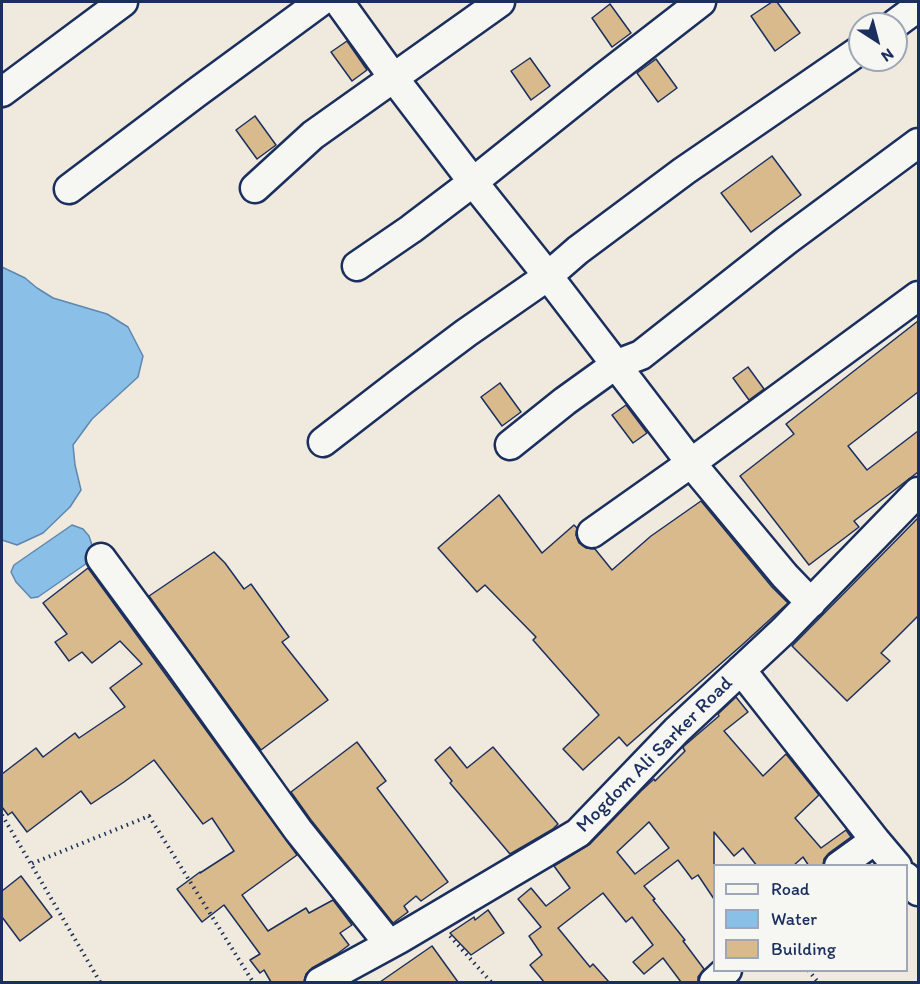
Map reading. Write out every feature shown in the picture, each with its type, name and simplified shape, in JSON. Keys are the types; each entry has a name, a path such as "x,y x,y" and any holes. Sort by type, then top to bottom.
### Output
{"street":[{"path":"2,92 123,2"},
{"path":"69,189 321,2"},
{"path":"339,2 393,77 691,464 785,576 811,603"},
{"path":"255,188 312,135 500,2"},
{"path":"357,266 473,182 701,2"},
{"path":"323,442 430,360 548,276 578,250 684,171 848,58"},
{"path":"510,445 564,401 615,365 641,355 787,240 918,144"},
{"path":"592,533 691,464 918,296"},
{"name":"Mogdom Ali Sarker Road","path":"320,982 578,833 677,730 811,603 918,492"},
{"path":"101,558 298,830 389,944"},
{"path":"741,670 895,864"},
{"path":"842,864 874,840"},
{"path":"908,879 918,891"}],"path":[{"path":"2,815 100,982"},
{"path":"31,864 149,816 253,982"},
{"path":"434,918 491,982"}],"water":[{"path":"2,267 25,278 53,298 107,314 128,327 143,356 138,377 92,419 73,445 81,490 70,507 43,533 17,545 2,540"},
{"path":"72,525 83,529 89,536 94,551 90,561 38,597 31,598 16,582 11,572 14,565"}],"building":[{"path":"772,2 777,2 800,33 775,51 751,16"},
{"path":"610,4 631,33 612,47 592,18"},
{"path":"347,41 367,70 352,81 331,52"},
{"path":"530,58 550,86 531,100 511,71"},
{"path":"656,59 677,88 658,102 637,73"},
{"path":"255,116 276,145 257,159 236,130"},
{"path":"772,156 801,195 751,232 721,193"},
{"path":"918,321 918,392 848,446 867,470 918,431 918,472 854,521 859,527 809,565 740,476 794,434 786,424"},
{"path":"748,367 764,389 749,400 733,378"},
{"path":"500,383 521,412 502,426 481,397"},
{"path":"626,405 647,433 633,443 612,415"},
{"path":"499,495 542,553 574,525 577,528 576,535 579,543 586,548 595,549 612,570 651,536 701,501 788,603 627,746 619,737 583,770 563,749 599,715 533,640 536,637 485,585 477,592 438,548"},
{"path":"918,518 918,616 881,653 890,661 847,701 792,646"},
{"path":"214,552 244,589 251,584 289,637 282,642 328,700 261,750 149,596"},
{"path":"88,568 297,855 242,895 268,931 306,908 309,913 333,900 352,925 340,933 349,945 312,968 306,974 304,982 271,982 264,970 260,973 250,960 260,954 224,905 202,922 177,889 234,851 212,818 203,824 154,760 91,804 81,791 27,832 12,812 8,815 2,807 2,774 36,748 43,757 75,733 79,738 125,707 110,688 142,664 120,641 92,663 82,652 69,661 55,642 67,634 43,603"},
{"path":"736,697 748,712 724,731 763,776 786,754 819,795 795,818 821,848 846,830 851,837 829,853 823,864 808,864 803,857 795,864 755,864 743,848 734,856 714,832 713,898 698,875 692,879 678,860 644,886 704,969 698,977 698,982 681,982 663,958 644,974 633,962 653,945 632,917 626,922 603,893 558,928 590,967 593,964 609,982 544,982 530,965 542,955 529,936 541,927 518,899 531,888 546,906 570,888 554,866 590,844 641,791 654,779 655,781 685,751 684,746 719,716 718,714","holes":["649,822 669,848 635,874 617,852"]},
{"path":"357,742 386,781 377,788 448,882 421,901 416,896 404,906 408,912 393,923 291,792"},
{"path":"450,747 467,768 493,747 558,824 510,854 450,783 452,781 435,760"},
{"path":"21,876 52,917 20,941 2,917 2,891"},
{"path":"488,910 504,933 471,955 450,933 474,917 475,920"},
{"path":"432,946 458,982 380,982"}]}
